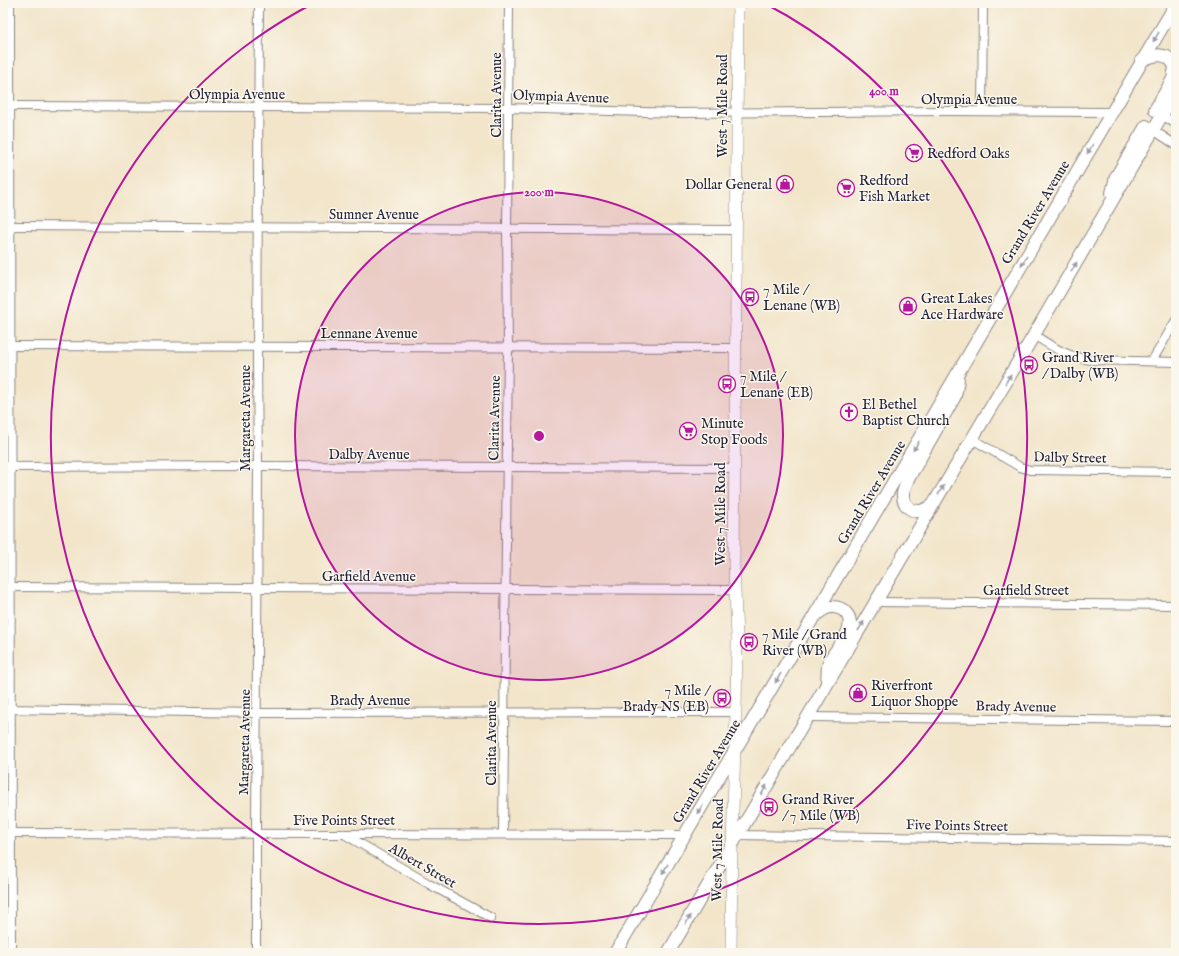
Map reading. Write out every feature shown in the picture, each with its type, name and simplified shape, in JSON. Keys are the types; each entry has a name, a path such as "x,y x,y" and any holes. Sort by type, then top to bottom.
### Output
{"main road":[{"name":"West 7 Mile Road","path":"732,953 732,846 737,638 735,590 735,468 738,3"},
{"name":"Grand River Avenue","path":"615,953 1176,4"},
{"path":"1109,206 1116,176 1159,104 1174,74 1175,68 1168,57 1157,55 1150,56 1142,61"},
{"path":"668,953 1034,335 1176,91"},
{"path":"932,506 921,511 913,511 907,507 903,494 907,481 955,396 960,371"},
{"path":"812,620 822,610 831,607 839,608 850,618 850,626 828,664 827,684"}],"street":[{"path":"10,3 11,226 7,346 7,832 11,953"},
{"name":"Margareta Avenue","path":"256,953 260,3"},
{"name":"Clarita Avenue","path":"503,834 508,347 507,227 509,3"},
{"path":"982,111 984,3"},
{"name":"Olympia Avenue","path":"10,106 509,108 679,113 982,111 1111,112"},
{"path":"1162,115 1176,124"},
{"path":"1153,130 1176,145"},
{"name":"Sumner Avenue","path":"11,226 507,227 736,230"},
{"path":"1152,362 1176,320"},
{"path":"1034,335 1066,354 1079,358 1091,360 1176,362"},
{"name":"Lennane Avenue","path":"7,346 736,348"},
{"name":"Dalby Street","path":"972,439 1020,468 1030,470 1176,472"},
{"name":"Dalby Avenue","path":"7,467 258,466 735,468"},
{"name":"Garfield Avenue","path":"7,587 735,590"},
{"name":"Garfield Street","path":"875,602 1176,605"},
{"name":"Brady Avenue","path":"7,709 257,713 736,712"},
{"name":"Brady Avenue","path":"807,717 1176,721"},
{"name":"Five Points Street","path":"7,832 685,835"},
{"name":"Albert Street","path":"343,833 429,884 491,918"},
{"name":"Five Points Street","path":"738,835 1176,841"}],"place":[{"name":"Redford Oaks","path":"914,153"},
{"name":"Dollar General","path":"785,184"},
{"name":"Redford Fish Market","path":"846,188"},
{"name":"7 Mile / Lenane (WB)","path":"750,297"},
{"name":"Great Lakes Ace Hardware","path":"908,306"},
{"name":"Grand River / Dalby (WB)","path":"1029,365"},
{"name":"7 Mile / Lenane (EB)","path":"727,384"},
{"name":"El Bethel Baptist Church","path":"849,412"},
{"name":"Minute Stop Foods","path":"688,431"},
{"name":"7 Mile / Grand River (WB)","path":"749,642"},
{"name":"Riverfront Liquor Shoppe","path":"858,693"},
{"name":"7 Mile / Brady NS (EB)","path":"722,698"},
{"name":"Grand River / 7 Mile (WB)","path":"769,807"}]}
